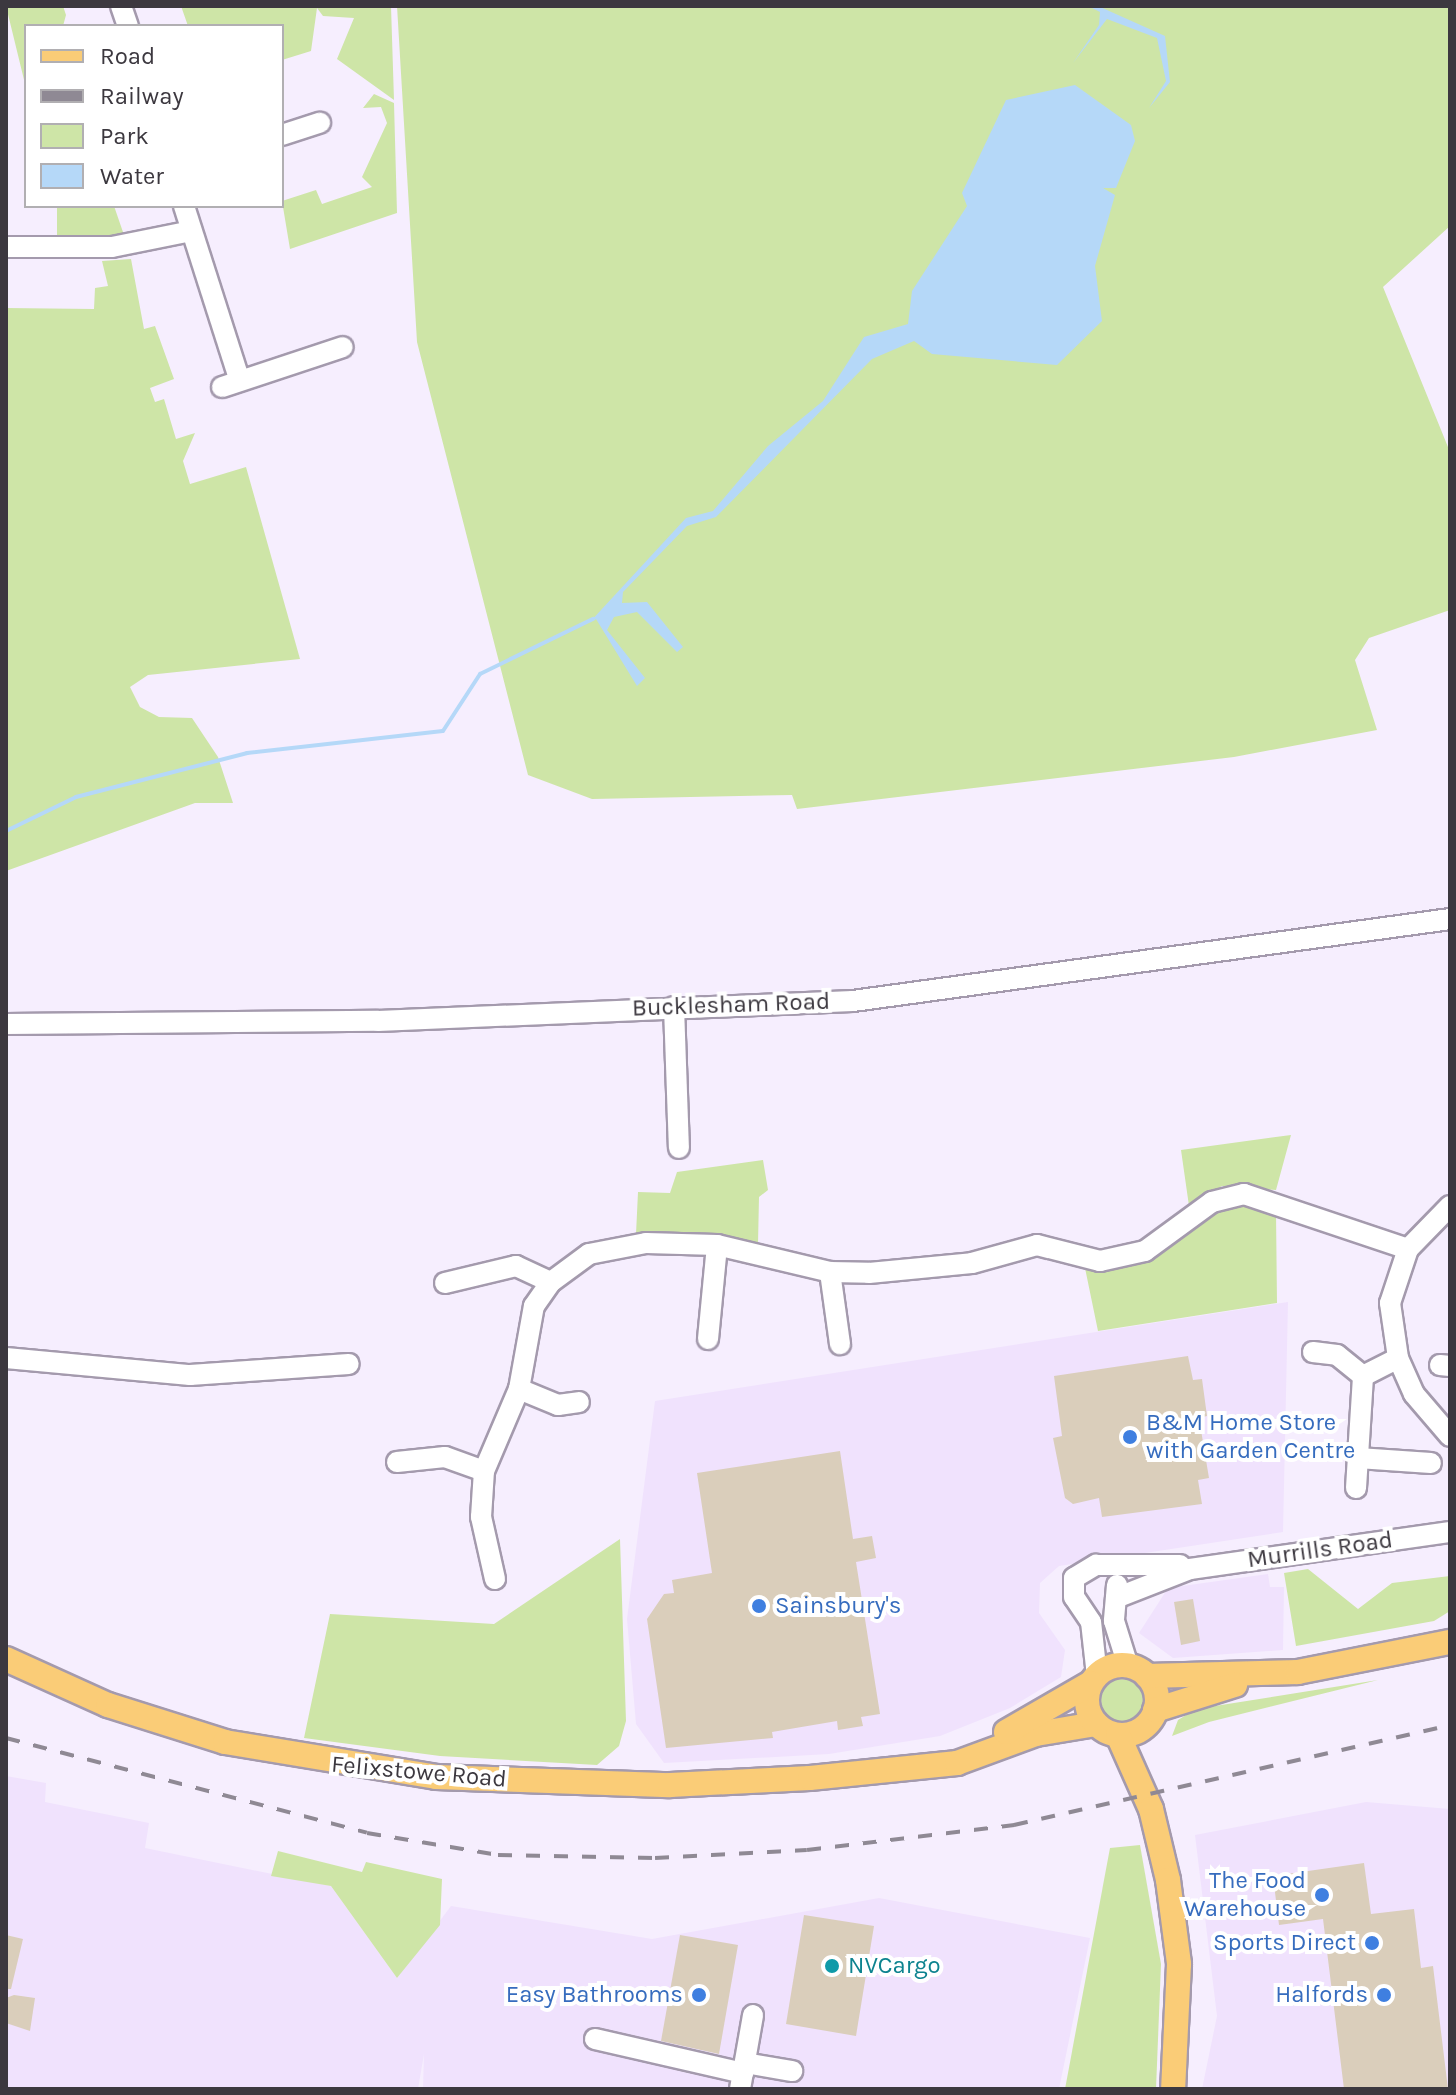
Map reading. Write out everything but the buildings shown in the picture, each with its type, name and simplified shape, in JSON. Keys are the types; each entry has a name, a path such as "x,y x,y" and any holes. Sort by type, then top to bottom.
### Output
{"main road":[{"path":"1107,1730 1138,1731 1154,1713 1280,1674 1450,1642"},
{"name":"Felixstowe Road","path":"6,1659 156,1723 356,1769 579,1784 849,1775 957,1763 1036,1734 1107,1730"},
{"path":"1138,1671 1154,1713 1146,1759 1151,1809 1179,1964 1173,2089"},
{"path":"1151,1809 1141,1781 1087,1705 1094,1679 1138,1671 1280,1674"},
{"name":"Felixstowe Road","path":"849,1775 996,1736 1094,1679"},
{"path":"957,1763 1086,1742 1115,1751 1141,1781"}],"street":[{"path":"284,134 320,123"},
{"path":"185,208 230,382 343,347"},
{"path":"6,247 112,247 191,231"},
{"name":"Bucklesham Road","path":"6,1024 378,1021 853,1001 1450,919"},
{"path":"674,1007 679,1148"},
{"path":"495,1579 481,1517 484,1471 519,1389 534,1306 551,1282 589,1254 622,1244 717,1245 830,1272 972,1263 1037,1245 1100,1261 1145,1251 1212,1202 1244,1194 1408,1249"},
{"path":"1450,1206 1408,1249 1390,1303 1398,1358 1414,1394 1450,1436"},
{"path":"708,1339 717,1245"},
{"path":"445,1283 516,1266 551,1282"},
{"path":"830,1272 840,1344"},
{"path":"1313,1352 1337,1355 1363,1376"},
{"path":"6,1358 190,1375 349,1364"},
{"path":"1363,1376 1398,1358"},
{"path":"1356,1488 1363,1376"},
{"path":"519,1389 558,1405 579,1402"},
{"path":"397,1462 445,1457 484,1471"},
{"path":"1358,1458 1431,1463"},
{"name":"Murrills Road","path":"1106,1568 1190,1569 1450,1532"},
{"path":"1094,1679 1091,1622 1072,1588 1080,1571 1106,1568 1116,1580 1114,1621 1138,1671"},
{"name":"Murrills Road","path":"1116,1598 1190,1569"},
{"path":"743,2075 753,2015"},
{"path":"595,2039 743,2075 792,2071"}],"shaded area":[{"path":"1288,1302 1283,1532 1059,1566 1040,1583 1039,1613 1065,1650 1061,1677 1010,1708 940,1736 829,1754 664,1763 636,1724 627,1619 655,1401"},
{"path":"1268,1574 1270,1587 1284,1587 1283,1650 1173,1658 1139,1633 1168,1588"},
{"path":"6,1776 46,1783 45,1802 149,1823 145,1848 331,1886 397,1978 451,1906 652,1939 879,1898 1090,1938 1059,2089 423,2089 424,2054 418,2089 6,2089"},
{"path":"1366,1802 1450,1809 1450,2089 1202,2089 1217,2016 1195,1835"}],"green space":[{"path":"6,6 63,6 66,15 64,24 24,24 24,80"},
{"path":"181,6 391,6 394,100 337,59 354,18 323,16 317,8 311,51 284,59 284,24 187,24"},
{"path":"397,6 1450,6 1450,226 1383,287 1450,452 1450,610 1369,638 1355,660 1377,730 1234,757 797,809 792,795 592,799 528,775 417,342"},
{"path":"374,94 394,103 397,213 290,249 284,200 316,190 322,204 372,187 362,177 387,123 381,107 363,108"},
{"path":"57,208 115,208 125,238 57,243"},
{"path":"131,259 144,329 155,326 174,379 150,388 155,402 164,399 176,439 195,433 183,461 190,484 246,467 300,659 148,675 130,687 140,707 159,717 192,718 218,757 233,803 195,803 6,871 6,308 94,309 95,288 108,286 102,261"},
{"path":"1291,1135 1276,1190 1222,1186 1189,1206 1181,1150"},
{"path":"763,1160 768,1190 759,1197 758,1244 636,1234 638,1192 670,1193 677,1172"},
{"path":"1252,1205 1276,1212 1277,1303 1098,1331 1085,1268 1143,1262 1220,1209"},
{"path":"620,1539 626,1721 619,1746 597,1765 440,1756 304,1738 330,1614 494,1624"},
{"path":"1308,1569 1358,1609 1392,1583 1450,1576 1450,1611 1434,1621 1296,1646 1284,1573"},
{"path":"1122,1679 1137,1685 1143,1700 1137,1715 1122,1721 1107,1715 1101,1700 1107,1685"},
{"path":"1378,1680 1209,1722 1172,1736 1178,1720 1196,1709"},
{"path":"1140,1845 1161,1964 1156,2089 1065,2089 1110,1848"},
{"path":"278,1851 362,1872 366,1862 442,1879 440,1925 397,1978 331,1886 271,1876"}],"water":[{"path":"1088,6 1098,6 1165,36 1170,82 1149,108 1166,81 1157,38 1107,19 1073,63 1099,25 1100,12"},
{"path":"1075,85 1131,125 1135,141 1116,188 1103,188 1115,195 1095,266 1102,321 1057,365 932,354 914,341 872,359 716,517 687,526 623,592 622,603 647,602 683,647 677,652 637,612 614,617 607,630 645,678 637,686 596,619 589,623 686,518 713,511 768,446 823,401 864,337 908,324 912,291 967,206 962,193 1006,100"}],"waterway":[{"path":"6,831 76,797 247,753 443,731 480,674 593,619"}],"railway":[{"path":"6,1738 367,1833 498,1855 655,1858 807,1850 1014,1825 1450,1725"}],"place":[{"name":"B&M Home Store with Garden Centre","path":"1130,1437"},
{"name":"Sainsbury's","path":"759,1606"},
{"name":"The Food Warehouse","path":"1322,1895"},
{"name":"Sports Direct","path":"1372,1943"},
{"name":"NVCargo","path":"832,1966"},
{"name":"Easy Bathrooms","path":"699,1995"},
{"name":"Halfords","path":"1384,1995"}]}
